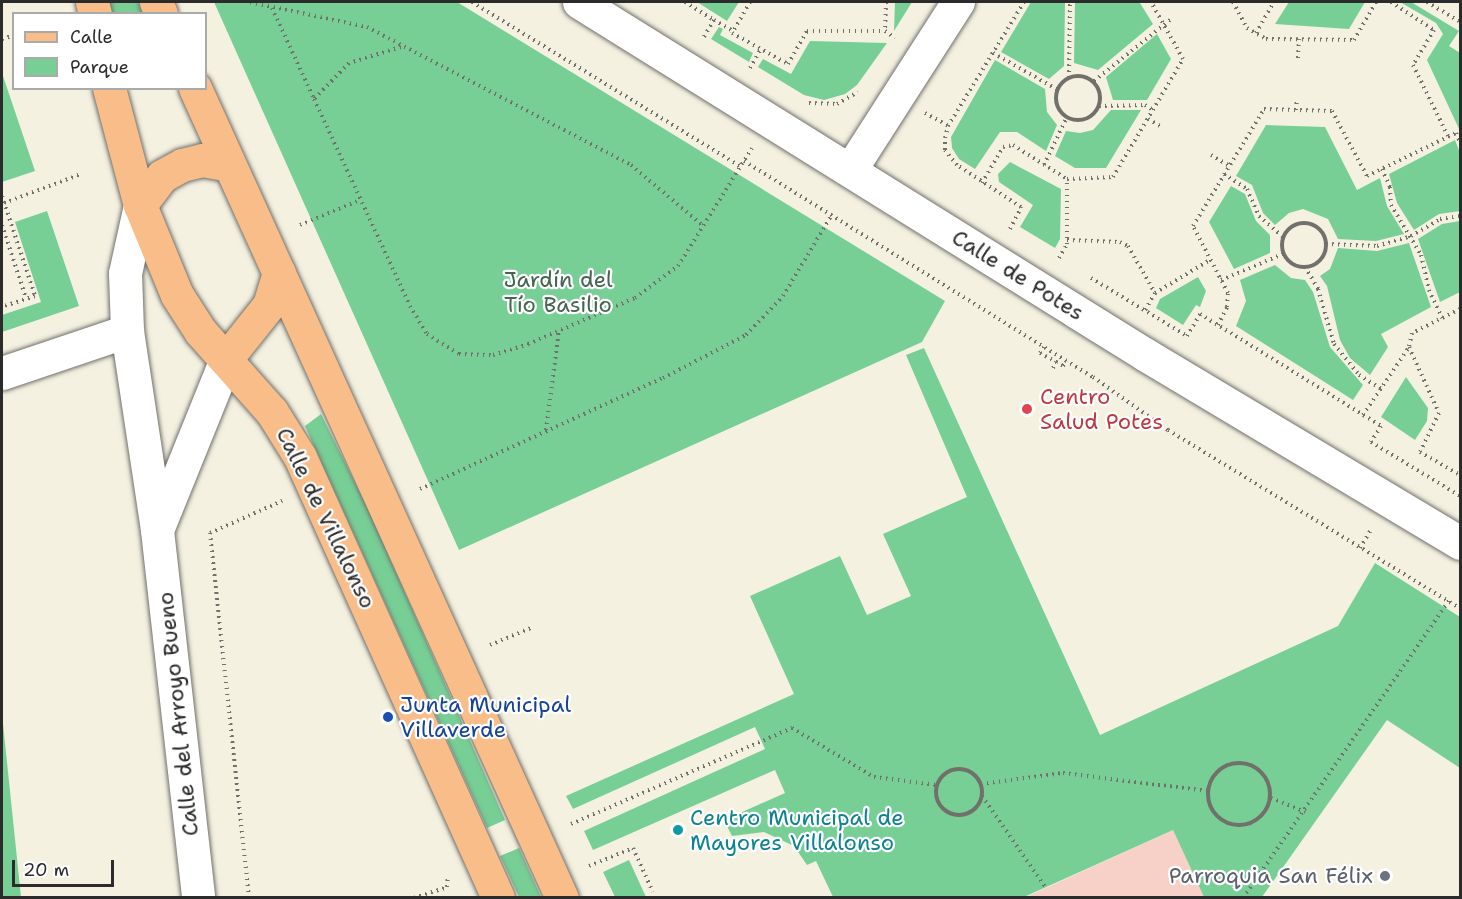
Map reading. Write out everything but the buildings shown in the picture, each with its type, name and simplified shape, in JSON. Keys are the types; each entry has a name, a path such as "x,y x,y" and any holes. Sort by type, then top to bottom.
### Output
{"main road":[{"name":"Calle de Villalonso","path":"110,90 140,205 177,296 201,331 272,412 300,457 498,897"},
{"path":"196,90 562,897"},
{"path":"140,205 162,176 182,165 202,160 229,165"},
{"path":"226,359 269,305 279,273"}],"street":[{"name":"Calle de Potes","path":"579,2 769,123 850,170 1461,543"},
{"path":"850,170 958,2"},
{"name":"Calle del Arroyo Bueno","path":"140,205 125,273 127,331 158,530 198,897"},
{"path":"2,373 127,331"},
{"name":"Calle del Arroyo Bueno","path":"158,530 226,359"}],"path":[{"path":"250,2 367,27 401,47 631,165 702,225"},
{"path":"472,2 740,166"},
{"path":"685,2 788,64 807,31 885,31 897,39"},
{"path":"734,31 750,2"},
{"path":"885,31 886,2"},
{"path":"1019,234 1009,228 1022,207 982,183 948,155 945,131 1024,2"},
{"path":"1069,78 1070,2"},
{"path":"982,183 1004,147 1013,145 1067,179 1113,177 1183,59 1151,2"},
{"path":"1233,2 1247,28 1266,39 1354,40 1376,2"},
{"path":"1256,33 1274,2"},
{"path":"1390,2 1434,30 1413,65 1448,136"},
{"path":"1427,2 1461,22"},
{"path":"272,8 410,306 427,334 459,354 493,355 559,330 644,292 678,266 769,123"},
{"path":"1094,81 1163,23 1171,19"},
{"path":"711,46 701,40 714,20"},
{"path":"1298,58 1299,39"},
{"path":"314,99 349,63 401,47"},
{"path":"753,63 761,49"},
{"path":"993,53 1058,90"},
{"path":"740,63 760,75"},
{"path":"1078,75 1094,81 1100,94 1099,105 1088,118 1067,117 1058,107 1058,90 1069,78 1078,75"},
{"path":"803,100 837,104 861,90"},
{"path":"1296,99 1296,110"},
{"path":"1099,105 1145,105 1153,110"},
{"path":"1218,325 1227,307 1228,293 1192,226 1264,109 1332,111 1367,176 1456,132 1461,142"},
{"path":"1044,165 1067,117"},
{"path":"1148,119 1160,126"},
{"path":"1211,155 1229,166"},
{"path":"744,161 1044,346 1178,436 1461,608"},
{"path":"1382,169 1390,187 1391,205 1411,236 1442,318"},
{"path":"1224,174 1247,189 1258,216 1283,237"},
{"path":"3,203 79,175"},
{"path":"1059,258 1067,244 1067,179"},
{"path":"2,196 35,296 2,307"},
{"path":"300,225 361,200"},
{"path":"420,489 663,378 746,335 783,296 831,216"},
{"path":"1326,244 1377,246 1411,236 1440,219 1461,216"},
{"path":"1305,267 1320,260 1326,244 1319,229 1303,223 1288,230 1283,237 1283,254 1288,261 1305,267 1318,289 1334,344 1359,375 1381,389"},
{"path":"2,225 26,298"},
{"path":"1067,240 1119,242 1128,246 1155,293"},
{"path":"1049,252 1068,264"},
{"path":"1221,280 1283,254"},
{"path":"1145,310 1155,293 1210,260"},
{"path":"1088,275 1187,336 1200,314 1381,426 1371,442 1461,496"},
{"path":"1363,415 1409,347 1412,333 1461,309"},
{"path":"546,431 559,330"},
{"path":"1044,346 1040,353 1063,366 1067,361"},
{"path":"1409,347 1439,413 1419,452 1461,475"},
{"path":"1053,368 1056,362"},
{"path":"249,897 210,533 282,501"},
{"path":"1243,897 1305,813 1449,600"},
{"path":"490,645 533,627"},
{"path":"571,824 771,734 792,729 874,777 937,785"},
{"path":"1243,762 1258,768 1269,782 1271,798 1265,813 1252,824 1235,826 1221,820 1210,807 1208,790 1220,770 1243,762"},
{"path":"982,795 971,812 952,814 938,800 937,785 947,772 956,769 967,770 981,784 982,795 1046,888"},
{"path":"981,784 1064,773 1208,790"},
{"path":"1271,798 1305,813"},
{"path":"589,866 633,848 653,892"},
{"path":"414,897 447,887 448,876"}],"shaded area":[{"path":"1173,830 1204,897 1024,898"}],"green space":[{"path":"109,2 138,2 143,12 112,12"},
{"name":"Jardín del Tío Basilio","path":"214,2 457,2 945,301 922,342 459,550"},
{"path":"697,2 739,2 727,21"},
{"path":"895,2 912,2 894,31"},
{"path":"1031,2 1065,2 1064,66 1049,79 1001,52"},
{"path":"1075,2 1140,3 1153,24 1098,70 1074,63"},
{"path":"1289,2 1365,2 1349,29 1275,24"},
{"path":"1400,2 1411,2 1459,31 1449,46 1460,53 1460,131 1427,60 1443,34 1436,23"},
{"path":"719,27 723,29 720,35 753,53 749,62 711,39"},
{"path":"1157,34 1171,59 1147,100 1113,100 1106,77"},
{"path":"810,41 887,43 857,85 845,94 824,100 804,95 758,67 763,59 791,74"},
{"path":"995,60 1045,89 1047,112 1057,125 1046,151 1017,132 1000,132 975,169 959,159 952,148 951,137"},
{"path":"2,73 35,171 2,182"},
{"path":"1111,110 1141,110 1106,168 1075,168 1055,156 1066,131 1080,133 1093,130"},
{"path":"1266,125 1325,127 1357,190 1380,178 1387,206 1404,234 1376,241 1338,239 1328,219 1303,209 1289,213 1275,225 1263,213 1252,185 1236,176"},
{"path":"1455,140 1460,153 1460,211 1439,214 1414,230 1397,203 1389,174"},
{"path":"1010,162 1061,189 1060,239 1055,248 1020,227 1033,205 999,182 998,174"},
{"path":"1231,186 1245,194 1256,221 1270,235 1270,253 1234,269 1209,222"},
{"path":"47,211 79,306 2,332 2,315 41,302 15,222"},
{"path":"1460,221 1460,292 1440,302 1418,239 1442,224"},
{"path":"1409,243 1431,307 1381,334 1388,347 1370,375 1350,358 1340,340 1327,286 1320,276 1330,269 1338,248 1377,251"},
{"path":"1275,265 1291,278 1305,280 1313,292 1330,347 1363,385 1353,400 1236,326 1246,301 1240,280"},
{"path":"1198,277 1206,291 1200,307 1196,305 1183,325 1156,308 1160,299"},
{"path":"924,348 1100,735 1338,626 1375,563 1460,617 1460,768 1387,720 1262,897 1204,897 1173,830 1024,897 833,897 816,861 807,865 794,846 764,832 732,836 724,820 785,793 775,770 593,850 584,831 765,749 755,727 573,809 566,796 794,694 750,596 840,556 867,615 911,596 883,534 967,497 906,355"},
{"path":"1406,377 1428,408 1427,421 1415,440 1381,417"},
{"path":"321,414 368,509 505,820 487,828 305,426"},
{"path":"2,714 21,897 2,897"},
{"path":"519,848 541,897 519,897 500,856"},
{"path":"629,860 646,897 615,897 603,872"}],"place":[{"name":"Centro Salud Potes","path":"1027,409"},
{"name":"Junta Municipal Villaverde","path":"388,717"},
{"name":"Centro Municipal de Mayores Villalonso","path":"678,830"},
{"name":"Parroquia San Félix","path":"1385,876"}]}
